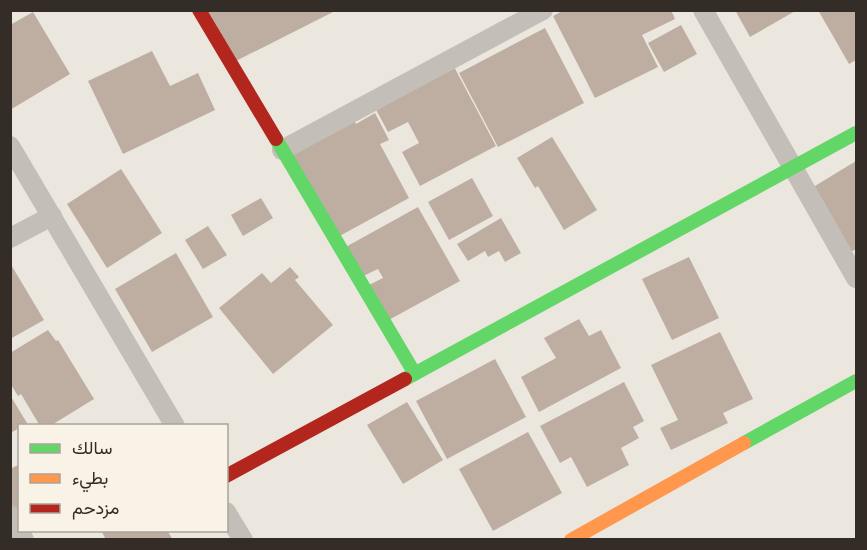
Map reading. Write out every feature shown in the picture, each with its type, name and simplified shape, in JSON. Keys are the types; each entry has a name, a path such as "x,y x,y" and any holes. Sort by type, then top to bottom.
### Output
{"street":[{"path":"199,10 415,374"},
{"path":"282,150 543,10"},
{"path":"703,10 856,278"},
{"path":"228,476 856,133"},
{"path":"10,146 175,424"},
{"path":"10,238 52,216"},
{"path":"571,540 856,381"},
{"path":"228,515 243,540"}],"building":[{"path":"201,10 337,10 228,65"},
{"path":"564,10 671,10 675,19 642,35 658,67 595,98 553,16"},
{"path":"735,10 797,10 750,37"},
{"path":"818,10 856,10 856,60 849,64"},
{"path":"33,12 70,74 10,110 10,25"},
{"path":"681,25 697,54 664,72 648,43"},
{"path":"545,28 584,103 498,147 459,73"},
{"path":"152,51 170,86 198,73 215,110 123,154 88,81"},
{"path":"452,63 496,146 420,186 402,152 419,143 408,122 388,132 373,104"},
{"path":"375,113 389,140 380,144 409,198 336,238 287,150 352,116 356,124"},
{"path":"552,137 597,210 564,230 538,186 535,188 517,158"},
{"path":"856,161 856,249 849,253 810,189"},
{"path":"121,169 162,233 107,268 67,204"},
{"path":"472,178 493,216 449,240 428,202"},
{"path":"261,198 273,218 243,236 231,215"},
{"path":"418,207 460,281 387,321 367,286 383,278 378,269 359,278 342,249"},
{"path":"501,218 521,253 505,262 499,251 488,257 485,251 468,261 457,244"},
{"path":"208,226 227,255 203,269 185,240"},
{"path":"176,253 213,317 152,352 115,289"},
{"path":"689,257 719,318 672,340 642,279"},
{"path":"10,263 44,320 10,339"},
{"path":"290,267 299,277 295,280 333,325 273,374 219,308 262,273 271,283"},
{"path":"579,319 589,336 601,330 621,368 539,412 521,377 556,358 544,338"},
{"path":"48,330 56,341 58,340 94,399 53,424 39,424 21,394 18,396 10,383 10,353"},
{"path":"720,332 753,399 723,413 728,423 671,450 660,428 678,420 651,365"},
{"path":"495,359 526,417 447,459 416,401"},
{"path":"624,382 644,421 633,427 639,438 621,448 629,465 587,487 571,457 560,463 540,426"},
{"path":"10,395 27,423 18,424 18,429 10,433"},
{"path":"407,402 443,460 403,484 367,425"},
{"path":"528,432 562,493 493,531 459,469"},
{"path":"18,465 18,510 12,514 10,469"},
{"path":"102,532 168,532 173,540 106,540"}],"traffic: fast":[{"path":"405,379 856,133"},
{"path":"276,139 415,374"},
{"path":"744,443 856,381"}],"traffic: slow":[{"path":"571,540 744,443"}],"traffic: jam":[{"path":"199,10 276,139"},
{"path":"228,475 405,379"}]}
